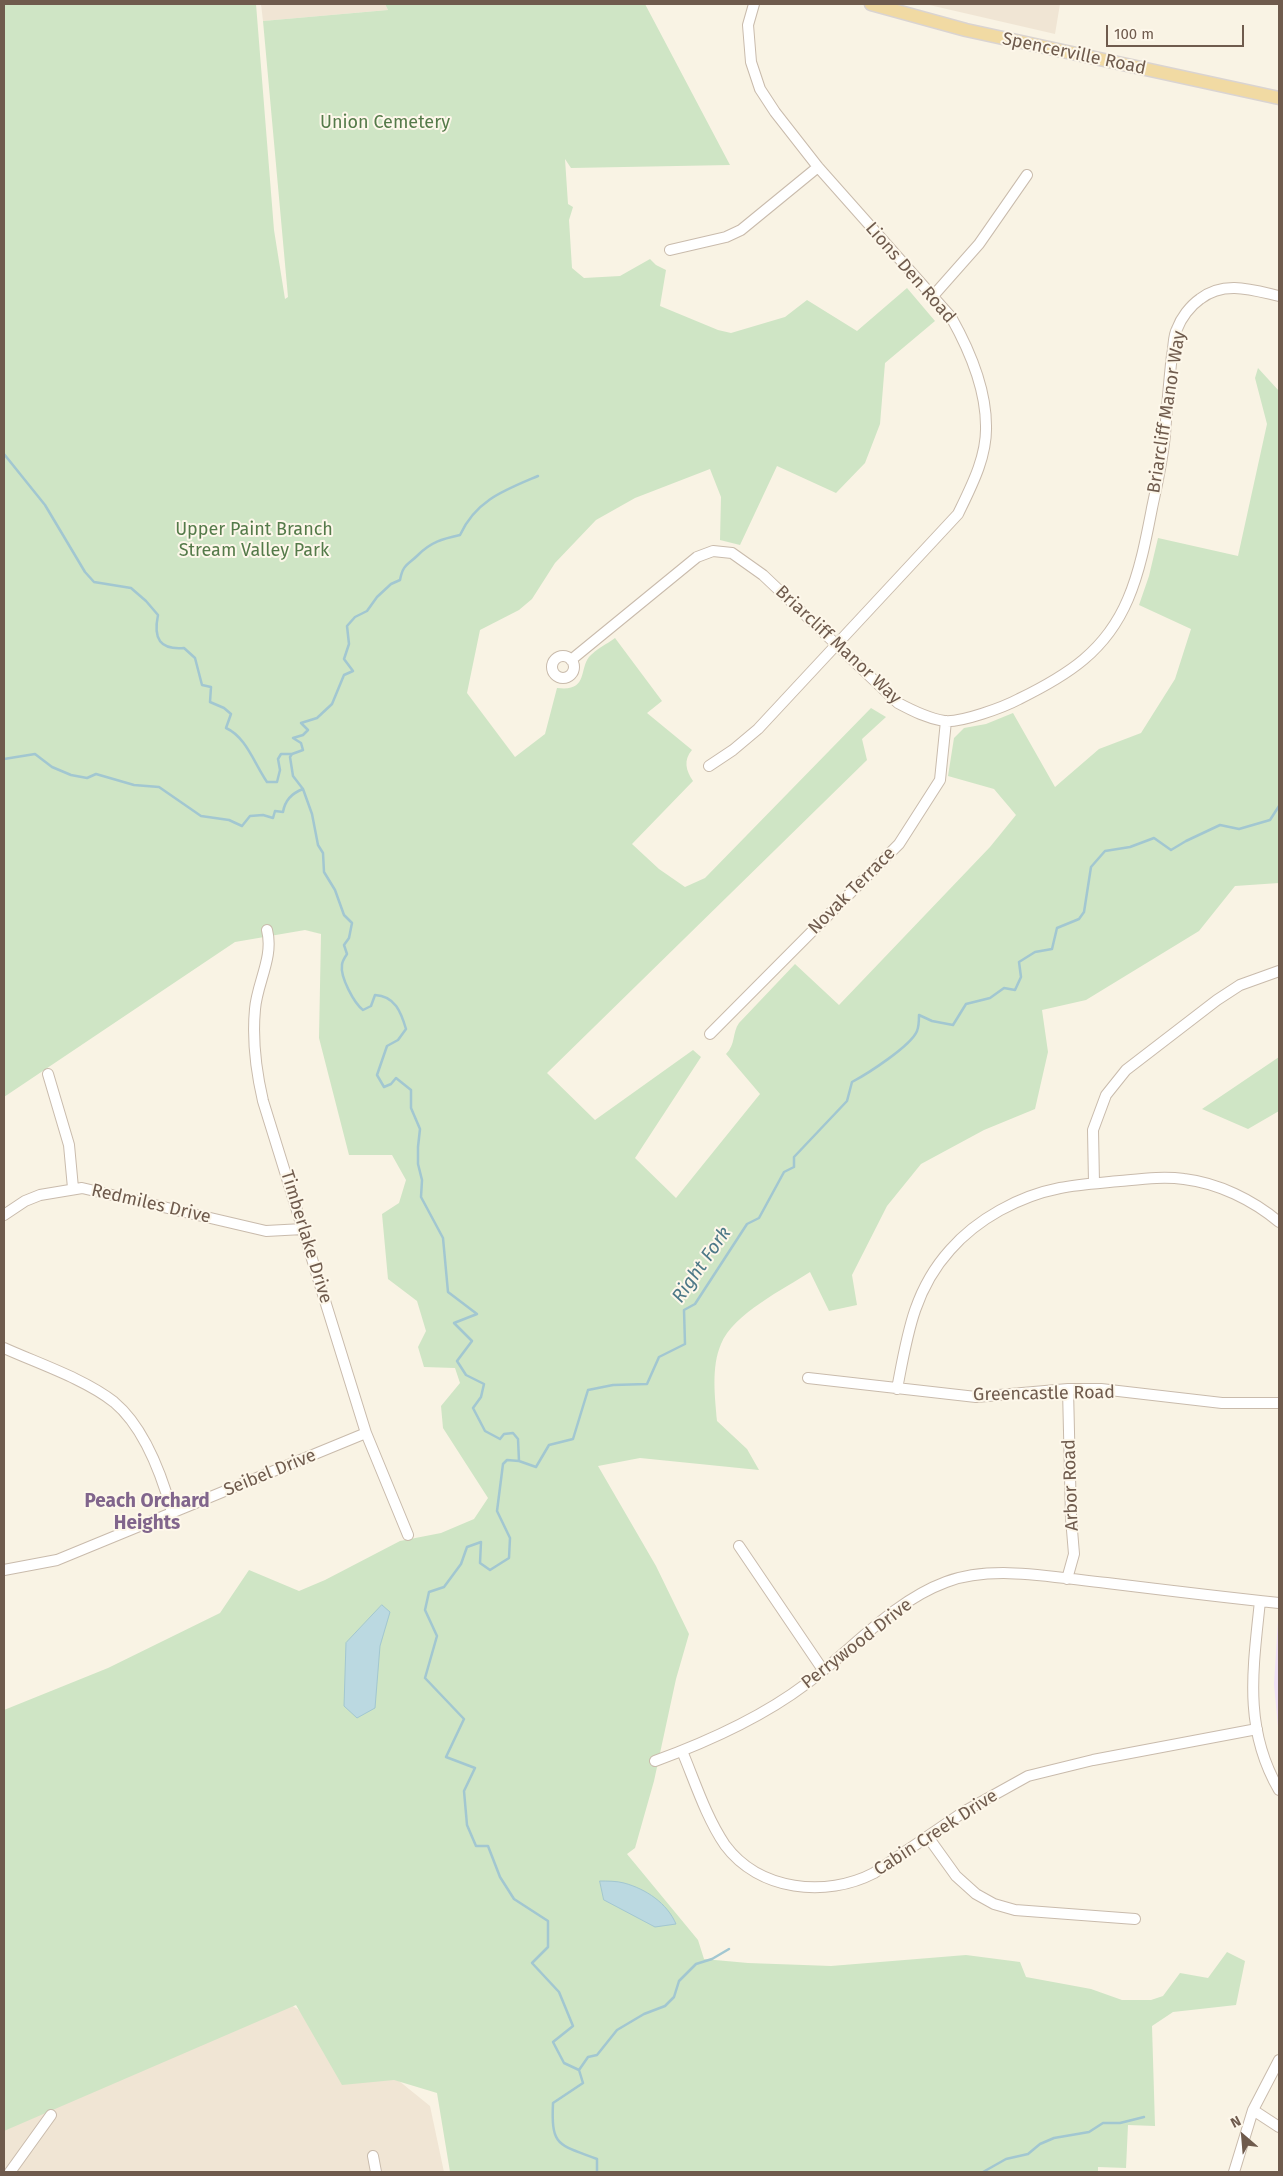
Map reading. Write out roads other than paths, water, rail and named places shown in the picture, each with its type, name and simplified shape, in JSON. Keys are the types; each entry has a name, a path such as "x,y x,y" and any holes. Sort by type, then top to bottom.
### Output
{"main road":[{"name":"Spencerville Road","path":"871,4 966,30 1279,98"}],"street":[{"name":"Lions Den Road","path":"708,766 734,750 758,729 958,514 979,466 986,426 976,372 966,344 951,317 818,167 775,112 760,89 751,62 748,44 748,25 754,4"},
{"path":"670,250 726,238 741,230 818,167"},
{"path":"933,296 979,244 1027,175"},
{"name":"Briarcliff Manor Way","path":"571,660 697,557 714,552 732,553 763,575 898,703 920,714 946,721 999,709 1037,690 1073,670 1092,653 1108,634 1128,600 1142,555 1165,435 1167,394 1176,330 1186,313 1200,298 1236,286 1279,296"},
{"name":"Novak Terrace","path":"710,1034 899,844 940,780 946,721"},
{"name":"Timberlake Drive","path":"267,930 270,944 255,1008 254,1049 263,1102 366,1433 408,1535"},
{"path":"1094,1183 1093,1130 1106,1095 1126,1070 1217,1000 1240,985 1279,971"},
{"path":"48,1074 69,1144 73,1188"},
{"path":"897,1389 911,1317 928,1280 949,1250 968,1232 995,1213 1029,1197 1059,1188 1094,1183 1148,1178 1183,1178 1209,1184 1230,1192 1267,1211 1279,1222"},
{"name":"Redmiles Drive","path":"4,1215 25,1201 40,1195 82,1188 266,1231 303,1228"},
{"path":"4,1348 99,1392 114,1403 142,1436 166,1490 172,1512"},
{"name":"Greencastle Road","path":"808,1378 976,1396 1068,1389 1101,1389 1222,1403 1279,1403"},
{"name":"Arbor Road","path":"1067,1579 1074,1554 1071,1518 1068,1389"},
{"name":"Seibel Drive","path":"4,1570 57,1560 366,1433"},
{"path":"739,1546 824,1670"},
{"name":"Perrywood Drive","path":"655,1761 682,1751 765,1712 806,1684 906,1603 945,1582 968,1576 1016,1574 1279,1603"},
{"path":"1260,1601 1253,1679 1253,1707 1256,1729 1264,1758 1279,1790"},
{"name":"Cabin Creek Drive","path":"682,1751 712,1822 725,1844 757,1873 792,1886 826,1888 860,1880 874,1873 965,1811 1028,1776 1093,1760 1256,1729"},
{"path":"928,1837 956,1876 976,1894 994,1904 1015,1910 1135,1919"},
{"path":"1234,2172 1253,2110 1279,2060"},
{"path":"1253,2110 1279,2127"},
{"path":"10,2172 51,2115"},
{"path":"373,2156 376,2172"}],"water":[{"path":"382,1605 390,1612 380,1646 375,1708 357,1718 344,1706 346,1643"},
{"path":"600,1881 624,1883 648,1893 661,1903 676,1924 655,1927 604,1900"}],"waterway":[{"path":"4,454 45,505 85,572 94,582 131,588 158,615 157,631 160,641 169,647 184,648 195,658 202,685 211,687 210,702 224,708 231,714 226,728 233,732 244,744 267,782 277,782 280,770 278,759 281,754 292,754"},
{"path":"519,1461 518,1439 513,1433 504,1434 500,1439 485,1431 473,1408 481,1397 484,1384 466,1375 457,1361 472,1341 454,1323 477,1314 448,1292 443,1238 421,1197 422,1180 418,1164 420,1129 411,1108 411,1090 396,1078 391,1084 384,1087 377,1075 387,1046 398,1040 406,1029 399,1011 388,998 375,995 371,1006 363,1010 359,1007 345,983 342,962 347,954 344,945 349,938 352,923 344,915 335,890 324,872 323,853 318,845 312,814 303,789 293,776 290,757 292,754 303,750 301,743 293,738 303,735 308,730 301,723 317,718 332,704 344,675 353,671 344,659 349,644 347,626 355,617 367,611 377,597 391,584 400,580 404,568 428,547 437,542 460,535 474,513 483,505 514,486 538,476"},
{"path":"4,759 35,754 52,767 71,775 87,778 96,774 134,785 159,787 201,816 229,820 242,826 250,816 263,815 273,818 275,811 283,812 285,804 290,797 303,789"},
{"name":"Right Fork","path":"597,2172 597,2159 565,2146 556,2136 554,2128 553,2103 583,2083 579,2070 564,2063 553,2042 573,2026 559,1992 532,1963 548,1947 548,1921 514,1899 500,1877 488,1846 476,1846 467,1825 464,1791 475,1768 446,1757 464,1719 425,1678 437,1636 425,1610 429,1592 444,1587 461,1564 467,1547 481,1542 480,1563 490,1570 509,1558 510,1538 497,1511 503,1464 507,1460 519,1461 536,1467 549,1445 573,1439 588,1390 613,1385 647,1384 659,1357 685,1344 684,1310 695,1304 747,1224 759,1218 784,1172 794,1167 794,1157 847,1101 852,1082 898,1052 917,1031 919,1015 932,1021 953,1025 966,1004 990,998 1004,988 1015,990 1021,977 1019,962 1035,952 1052,949 1057,928 1079,919 1084,912 1091,867 1105,851 1130,847 1154,838 1171,850 1220,825 1239,829 1270,820 1279,806"},
{"path":"579,2070 588,2057 597,2055 617,2030 644,2014 665,2006 674,1997 679,1981 696,1964 712,1959 729,1949"},
{"path":"983,2172 1006,2159 1028,2154 1040,2144 1054,2138 1089,2132 1103,2123 1120,2123 1144,2117"}],"district":[{"name":"Peach Orchard Heights","path":"147,1513"}],"park label":[{"name":"Union Cemetery","path":"385,123"},
{"name":"Upper Paint Branch Stream Valley Park","path":"254,540"}]}
